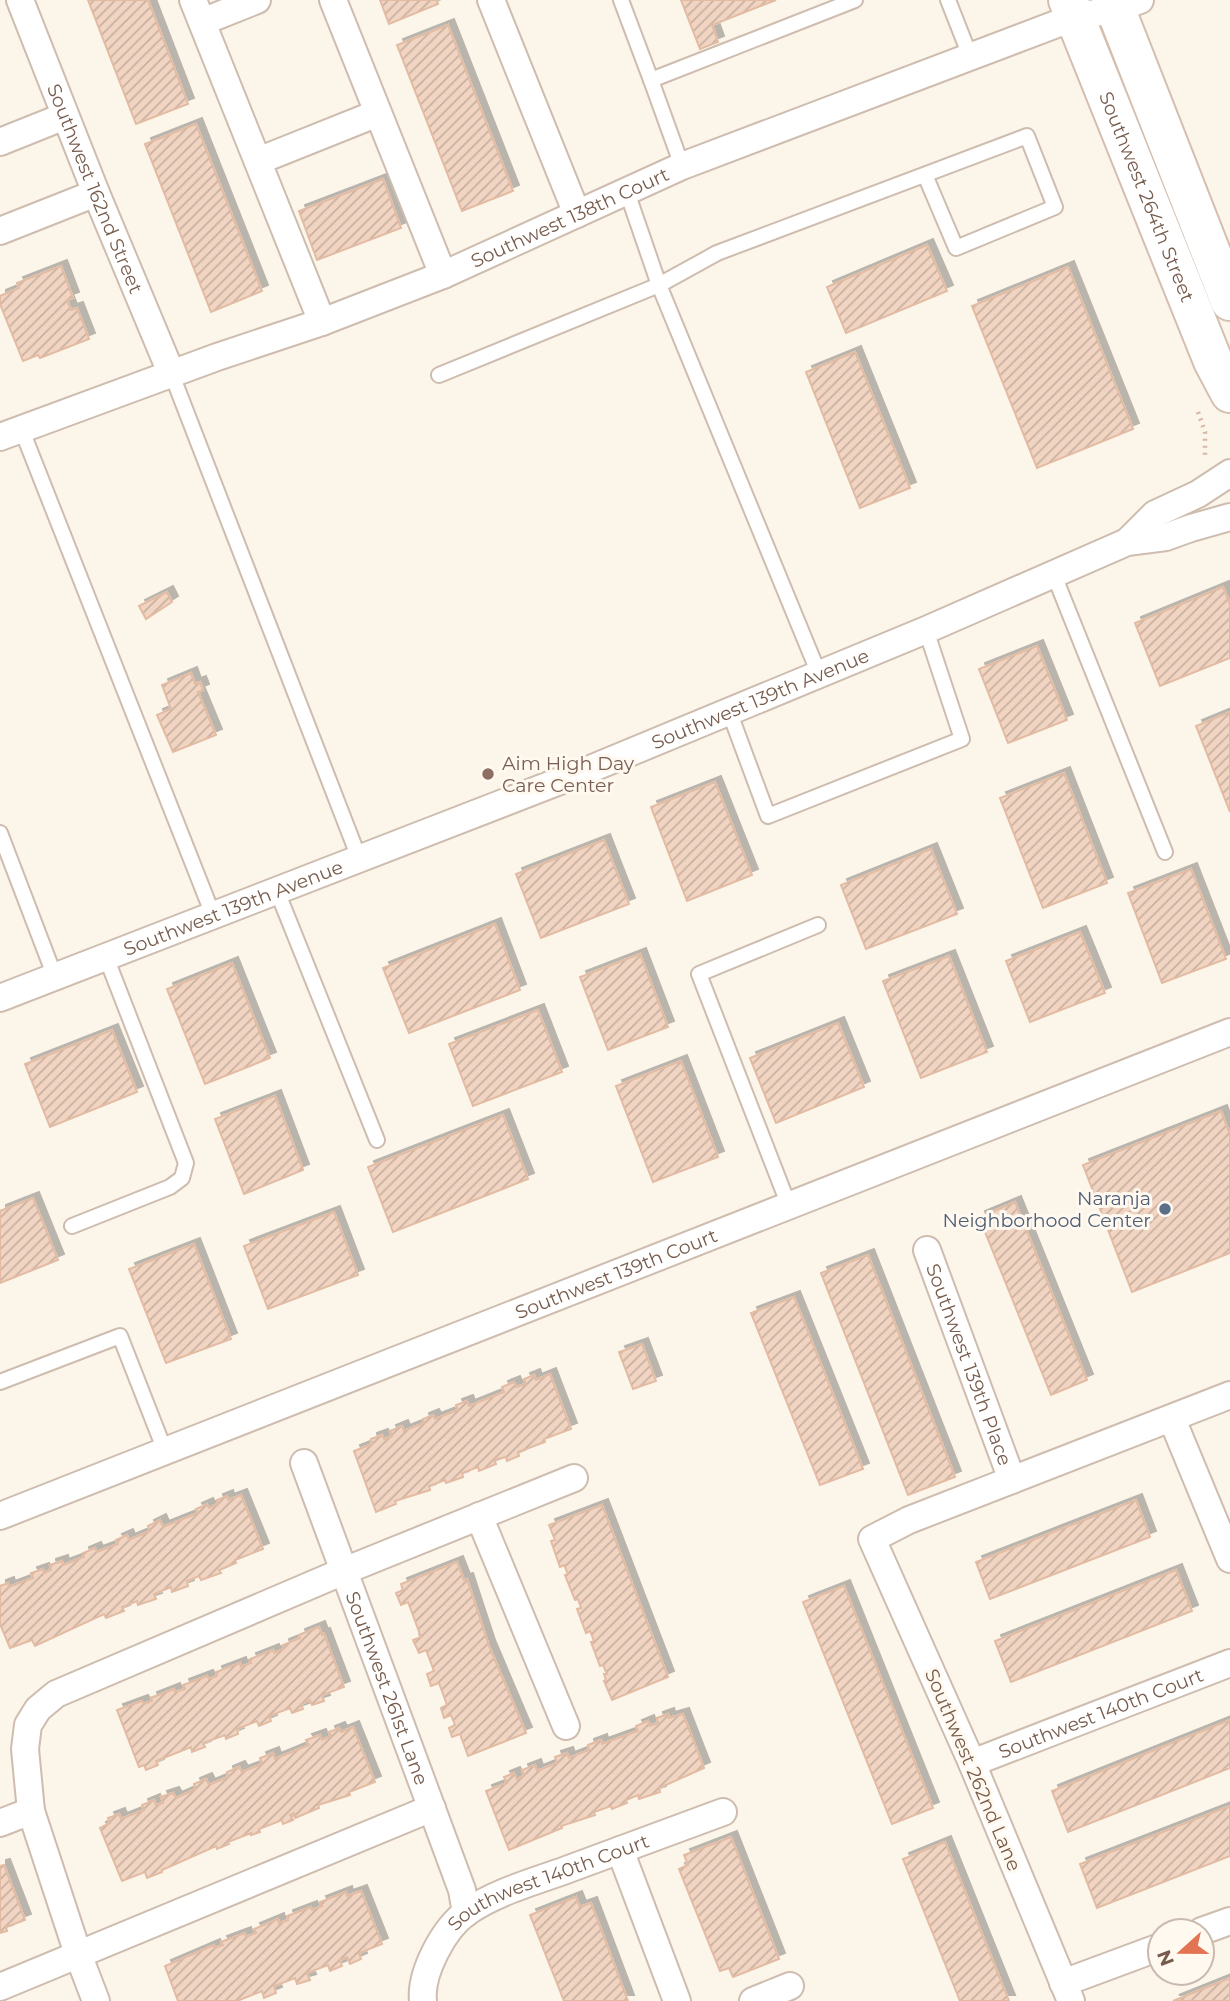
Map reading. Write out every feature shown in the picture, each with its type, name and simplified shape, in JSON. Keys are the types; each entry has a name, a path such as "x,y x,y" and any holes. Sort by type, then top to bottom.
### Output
{"street":[{"name":"Southwest 162nd Street","path":"20,0 172,375"},
{"path":"257,0 197,11 322,322"},
{"path":"332,0 443,275"},
{"path":"491,0 577,214"},
{"name":"Southwest 138th Court","path":"11,433 217,356 322,322 443,275 682,166 970,56 1072,8 1123,3"},
{"name":"Southwest 264th Street","path":"1123,3 1230,301"},
{"name":"Southwest 264th Street","path":"1072,8 1213,361 1213,400"},
{"path":"258,161 378,113"},
{"path":"0,142 65,116"},
{"path":"0,231 96,192"},
{"name":"Southwest 139th Avenue","path":"1127,542 1155,514 1198,494 1230,473"},
{"name":"Southwest 139th Avenue","path":"0,998 583,772 926,630 1127,542 1166,537 1230,517"},
{"name":"Southwest 139th Court","path":"0,1516 1230,1031"},
{"name":"Southwest 139th Place","path":"927,1250 1012,1480"},
{"name":"Southwest 139th Place","path":"872,1539 909,1520 1230,1395"},
{"path":"1172,1419 1230,1559"},
{"name":"Southwest 261st Lane","path":"304,1463 462,1890 466,1913"},
{"path":"96,2001 31,1811 25,1749 28,1725 37,1709 56,1694 344,1571 575,1478"},
{"path":"479,1516 566,1726"},
{"name":"Southwest 262nd Lane","path":"872,1539 972,1763 1067,1992"},
{"name":"Southwest 140th Court","path":"972,1763 1230,1663"},
{"path":"0,1987 432,1808"},
{"path":"0,1823 31,1811"},
{"name":"Southwest 140th Court","path":"421,2000 428,1968 443,1940 466,1913 509,1891 723,1812"},
{"path":"620,1850 677,2001"},
{"path":"1067,1992 1146,1954"},
{"path":"752,2001 790,1986"}],"lane":[{"path":"621,0 682,166"},
{"path":"651,80 855,0"},
{"path":"948,0 970,56"},
{"path":"439,375 659,285 717,253 1027,136 1055,207 956,248 925,176"},
{"path":"627,192 659,285 819,674"},
{"path":"172,375 359,858"},
{"path":"11,433 213,915"},
{"path":"1054,575 1165,852"},
{"path":"729,711 768,816 962,739 926,630"},
{"path":"0,833 55,977"},
{"path":"277,891 377,1140"},
{"path":"789,1206 699,974 818,925"},
{"path":"72,1226 170,1187 182,1178 186,1163 106,957"},
{"path":"0,1382 120,1336 165,1451"}],"path":[{"path":"1204,460 1205,432 1213,400"}],"building":[{"path":"88,0 148,0 188,104 136,124"},
{"path":"380,0 437,0 438,4 389,24"},
{"path":"681,0 776,0 712,25 718,42 700,49"},
{"path":"448,25 513,191 462,211 397,45"},
{"path":"196,124 262,291 211,312 145,144"},
{"path":"383,179 401,228 317,260 299,211"},
{"path":"927,245 947,291 846,333 827,287"},
{"path":"61,266 73,298 67,300 71,310 77,308 89,339 40,358 38,355 23,361 0,304 0,296 19,288 17,283"},
{"path":"1068,267 1133,429 1037,468 972,306"},
{"path":"855,352 910,488 860,508 806,372"},
{"path":"1223,587 1230,604 1230,658 1160,686 1135,623"},
{"path":"167,592 172,602 146,619 139,606"},
{"path":"1037,646 1067,720 1008,743 979,669"},
{"path":"191,673 195,684 200,682 203,690 198,692 216,735 173,752 157,715 171,709 162,685"},
{"path":"1230,712 1230,812 1196,726"},
{"path":"1064,773 1107,883 1043,908 1000,798"},
{"path":"715,782 752,875 687,901 651,807"},
{"path":"604,840 629,904 541,938 516,874"},
{"path":"931,849 957,914 866,949 841,885"},
{"path":"1191,869 1226,959 1162,983 1128,893"},
{"path":"495,924 520,990 409,1033 383,968"},
{"path":"1080,932 1105,993 1030,1022 1006,961"},
{"path":"640,954 668,1027 608,1050 580,977"},
{"path":"949,956 987,1052 921,1078 883,981"},
{"path":"232,963 270,1058 205,1084 167,989"},
{"path":"538,1010 562,1072 473,1106 449,1044"},
{"path":"838,1023 864,1087 776,1123 750,1058"},
{"path":"112,1030 137,1092 50,1127 25,1064"},
{"path":"681,1061 718,1157 653,1182 616,1086"},
{"path":"275,1096 303,1170 244,1194 215,1119"},
{"name":"Naranja Neighborhood Center","path":"1221,1111 1230,1135 1230,1253 1132,1292 1083,1165"},
{"path":"503,1115 528,1179 393,1232 368,1167"},
{"path":"33,1198 58,1260 0,1283 0,1211"},
{"path":"1015,1202 1087,1380 1051,1395 979,1217"},
{"path":"334,1212 358,1275 268,1309 244,1246"},
{"path":"194,1244 231,1339 166,1363 129,1269"},
{"path":"868,1255 955,1477 908,1495 821,1273"},
{"path":"794,1297 863,1469 820,1485 751,1313"},
{"path":"642,1344 656,1381 633,1389 619,1352"},
{"path":"550,1374 571,1429 518,1452 519,1456 507,1461 506,1457 494,1460 496,1464 479,1471 478,1467 462,1473 463,1477 429,1486 430,1490 395,1501 396,1504 376,1512 354,1451 372,1444 371,1439 382,1435 384,1439 392,1436 390,1431 402,1426 404,1431 424,1423 423,1419 433,1415 435,1419 458,1410 456,1405 467,1401 469,1406 504,1392 502,1387 514,1382 516,1387 526,1384 524,1379 534,1375 536,1380"},
{"path":"241,1495 263,1549 235,1560 236,1563 219,1570 221,1573 201,1580 199,1576 187,1581 188,1586 172,1592 171,1587 154,1594 156,1599 138,1605 137,1601 122,1607 124,1611 106,1618 104,1614 35,1646 32,1640 10,1648 0,1624 0,1586 8,1583 9,1587 33,1578 31,1573 43,1569 44,1573 51,1570 50,1565 62,1561 63,1565 84,1557 83,1553 95,1548 97,1552 118,1544 116,1540 127,1535 129,1540 150,1531 148,1526 160,1520 163,1527 198,1513 196,1509 207,1504 209,1508 218,1504 217,1500 227,1496 228,1500"},
{"path":"1136,1500 1150,1537 990,1599 976,1562"},
{"path":"602,1505 668,1677 612,1700 604,1681 604,1674 607,1674 603,1665 600,1666 590,1631 586,1633 577,1609 581,1608 578,1599 575,1600 565,1575 568,1574 564,1565 560,1567 551,1541 555,1540 549,1525"},
{"path":"457,1562 464,1580 467,1579 489,1646 526,1733 468,1756 460,1734 452,1737 449,1728 455,1725 451,1715 444,1718 441,1708 447,1705 439,1683 431,1686 427,1674 434,1671 426,1650 419,1653 413,1640 421,1637 408,1602 401,1605 396,1593 403,1590 401,1584"},
{"path":"1176,1570 1192,1611 1011,1682 995,1641"},
{"path":"844,1586 933,1808 892,1824 803,1602"},
{"path":"319,1627 344,1687 322,1695 324,1701 312,1705 310,1700 301,1704 303,1709 292,1713 290,1708 269,1716 271,1721 259,1726 257,1721 237,1729 238,1734 226,1739 225,1735 203,1743 205,1747 192,1752 191,1747 156,1761 158,1765 146,1770 144,1765 139,1767 117,1710 142,1701 144,1704 152,1701 151,1698 174,1689 175,1692 185,1689 183,1685 207,1676 209,1679 217,1676 216,1672 240,1663 241,1667 251,1663 250,1659 273,1650 274,1653 284,1649 283,1645"},
{"path":"668,1714 669,1718 683,1714 704,1768 659,1788 660,1792 639,1799 638,1795 626,1800 627,1803 594,1812 595,1815 561,1826 562,1828 509,1850 486,1791 507,1783 504,1777 514,1773 517,1779 524,1776 522,1770 535,1765 537,1771 557,1763 555,1757 567,1753 569,1758 589,1750 588,1745 601,1740 602,1744 638,1731 636,1726 648,1721 650,1726 658,1723 657,1718"},
{"path":"1230,1720 1230,1768 1068,1832 1052,1791"},
{"path":"353,1727 375,1782 349,1792 350,1795 318,1805 319,1808 295,1818 294,1813 290,1815 293,1820 283,1824 282,1820 217,1849 216,1846 147,1878 145,1872 122,1881 100,1828 110,1823 108,1818 119,1814 121,1819 144,1810 142,1805 154,1800 156,1805 163,1803 161,1797 173,1793 176,1798 196,1789 194,1784 206,1779 209,1785 228,1777 227,1772 239,1767 242,1772 262,1764 260,1758 273,1753 275,1759 309,1745 306,1740 320,1735 322,1740 331,1736 329,1732 339,1728 341,1732"},
{"path":"1230,1806 1230,1856 1097,1908 1080,1864"},
{"path":"731,1837 779,1959 733,1977 729,1968 720,1971 679,1869 688,1865 684,1855"},
{"path":"945,1842 1009,2001 960,2001 903,1859"},
{"path":"4,1865 25,1920 6,1927 7,1931 0,1933 0,1866"},
{"path":"361,1891 382,1944 359,1953 361,1959 350,1964 347,1957 340,1960 342,1966 330,1971 328,1965 307,1973 310,1980 297,1984 295,1978 274,1986 276,1993 264,1998 262,1991 237,2001 178,2001 165,1966 214,1945 215,1948 223,1945 221,1942 245,1933 246,1937 256,1933 254,1929 278,1919 279,1923 288,1920 287,1916 322,1906 320,1902 346,1892 347,1896"},
{"path":"576,1897 580,1907 591,1903 628,2001 564,2001 530,1915"},
{"path":"1230,1978 1230,2001 1173,2001 1208,1987 1216,1987 1216,1984"}],"place":[{"name":"Aim High Day Care Center","path":"488,774"},
{"name":"Naranja Neighborhood Center","path":"1165,1209"}]}
